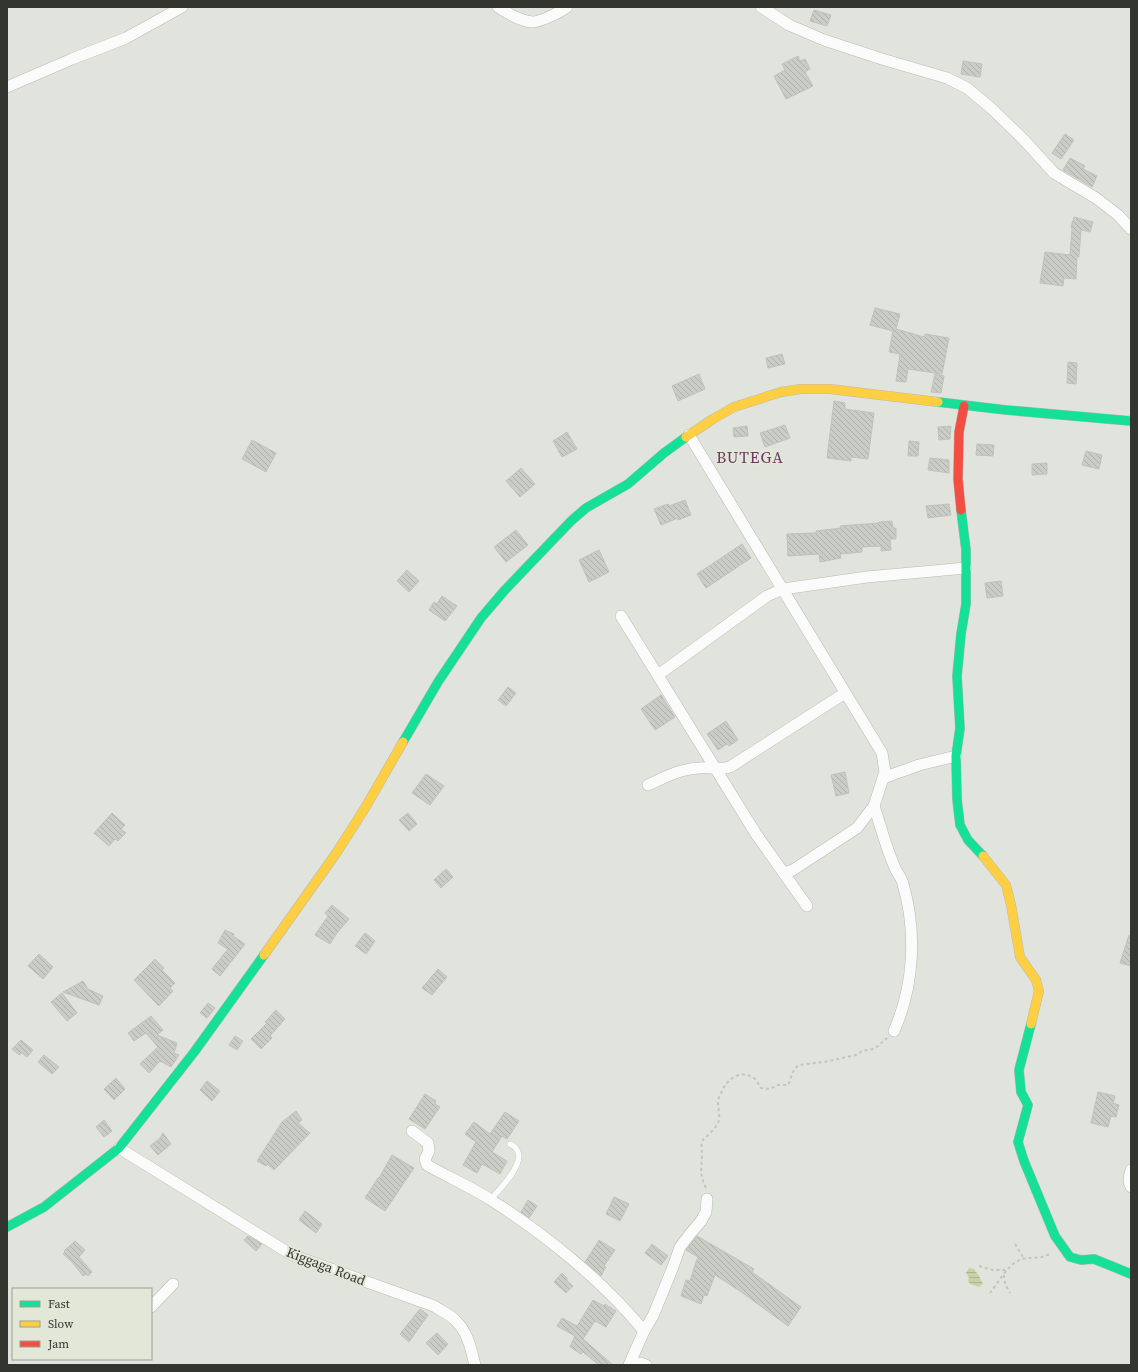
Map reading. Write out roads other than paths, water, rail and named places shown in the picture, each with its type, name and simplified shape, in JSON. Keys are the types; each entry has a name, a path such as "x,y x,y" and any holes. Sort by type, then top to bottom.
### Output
{"street":[{"path":"7,87 126,38 182,7"},
{"path":"498,7 512,16 533,22 558,14 567,7"},
{"path":"761,7 789,25 824,40 947,78 967,88 991,108 1019,135 1054,173 1096,198 1118,215 1131,228"},
{"path":"7,1227 44,1207 119,1148 195,1051 333,858 365,808 438,682 481,618 504,591 571,521 586,508 628,484 664,453 713,419 734,407 781,392 801,389 830,389 964,406 1131,421"},
{"path":"964,406 959,432 958,479 966,550 966,604 961,634 957,676 960,728 956,756 957,799 960,825 968,840 990,864 1006,885 1020,957 1036,980 1040,991 1019,1070 1021,1092 1028,1105 1018,1142 1024,1161 1055,1236 1070,1257 1081,1260 1094,1259 1131,1274"},
{"path":"689,435 882,753 884,772 874,806 857,828 793,870 784,873"},
{"path":"658,675 767,596 783,589 867,577 966,568"},
{"path":"622,616 756,834 806,906"},
{"path":"648,785 676,772 698,768 723,769 730,767 845,693"},
{"path":"883,778 920,765 956,756"},
{"path":"874,806 885,842 895,868 903,882 913,940 909,978 902,1013 894,1031"},
{"path":"412,1131 428,1143 429,1151 425,1159 427,1165 491,1199 538,1233 574,1261 626,1309 644,1331"},
{"name":"Kiggaga Road","path":"119,1148 292,1256 434,1306 454,1319 463,1330 475,1365"},
{"path":"1131,1170 1129,1179 1131,1188"},
{"path":"646,1365 641,1363 629,1364 644,1331 653,1316 680,1247 701,1222 706,1212 707,1199"},
{"path":"152,1307 173,1284"}],"lane":[{"path":"491,1199 514,1170 519,1158 518,1150 510,1144"}],"district":[{"name":"BUTEGA","path":"750,457"}]}
